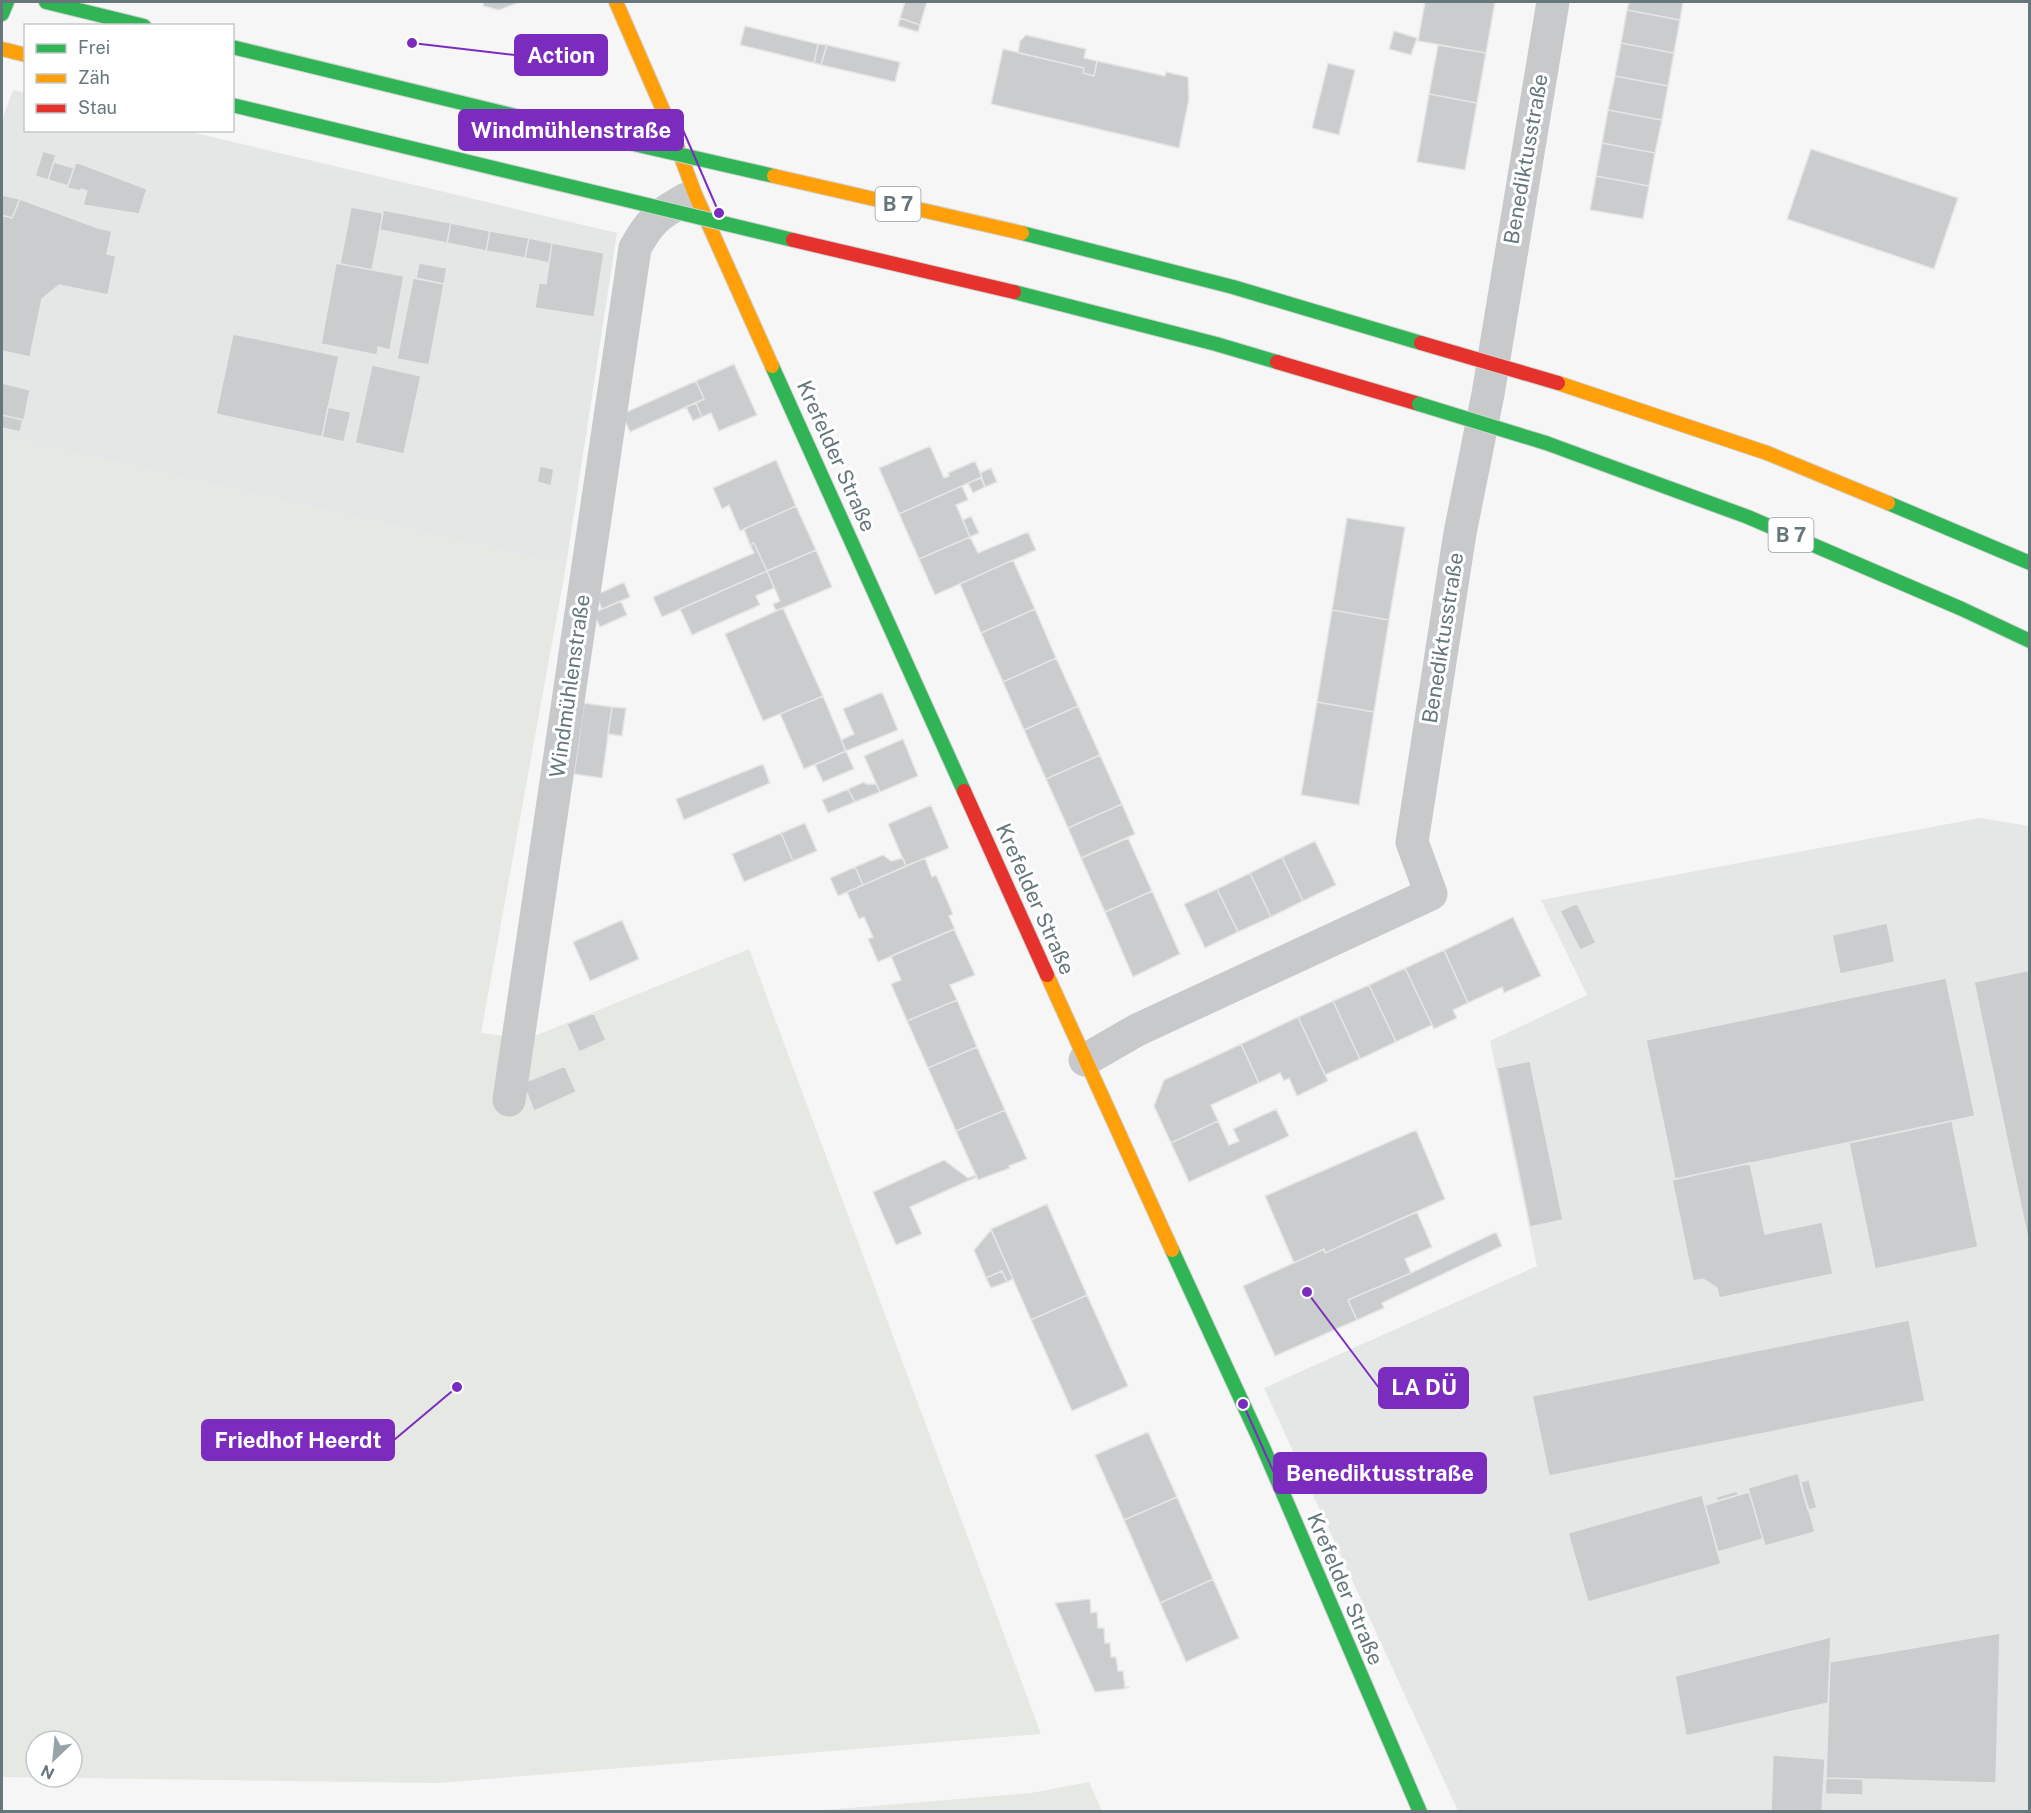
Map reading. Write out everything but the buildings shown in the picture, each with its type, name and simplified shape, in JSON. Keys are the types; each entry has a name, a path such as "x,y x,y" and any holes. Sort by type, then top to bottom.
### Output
{"main road":[{"path":"2,14 7,2"},
{"path":"46,2 136,24"},
{"name":"Krefelder Straße","path":"616,2 666,117 695,194 1085,1060 1263,1448 1420,1812"},
{"name":"B 7","path":"234,47 594,135 1027,234 1233,286 1558,383 1767,453 2030,563"},
{"path":"2,49 24,54"},
{"name":"B 7","path":"234,105 628,202 1014,292 1239,350 1546,443 1748,517 2030,640"}],"street":[{"name":"Benediktusstraße","path":"1085,1060 1137,1030 1431,894 1412,842 1460,533 1488,394 1553,2"},
{"name":"Windmühlenstraße","path":"509,1100 634,248 645,229 658,215 695,194"}],"shaded area":[{"path":"13,90 24,93 24,132 191,132 617,233 566,566 2,437 2,120"},
{"path":"2,437 566,566 481,1033 527,1039 749,949 1041,1734 437,1783 84,1778 84,1729 24,1729 24,1777 2,1777"},
{"path":"1980,818 2029,826 2029,1811 1458,1811 1264,1388 1537,1266 1490,1041 1587,995 1541,900"},
{"path":"1089,1782 1102,1811 813,1811 1031,1793"}],"traffic: fast":[{"path":"2,14 7,2"},
{"path":"46,2 136,24"},
{"path":"234,47 774,176"},
{"path":"234,105 793,240"},
{"path":"1022,233 1233,287 1421,343"},
{"path":"1014,292 1277,362"},
{"path":"772,366 964,791"},
{"path":"1419,404 1546,443"},
{"path":"1546,443 1748,517 1962,609 2030,641"},
{"path":"1888,503 2030,563"},
{"path":"1172,1250 1263,1447 1420,1812"}],"traffic: slow":[{"path":"616,2 666,117 695,194 772,366"},
{"path":"2,49 24,54"},
{"path":"774,176 1022,233"},
{"path":"1558,383 1767,453 1888,503"},
{"path":"1047,975 1172,1250"}],"traffic: jam":[{"path":"793,240 1014,292"},
{"path":"1421,343 1558,383"},
{"path":"1277,362 1419,404"},
{"path":"964,791 1047,975"}],"place":[{"name":"Action","path":"412,43"},
{"name":"Windmühlenstraße","path":"719,213"},
{"name":"LA DÜ","path":"1307,1292"},
{"name":"Friedhof Heerdt","path":"457,1387"},
{"name":"Benediktusstraße","path":"1243,1404"}]}
